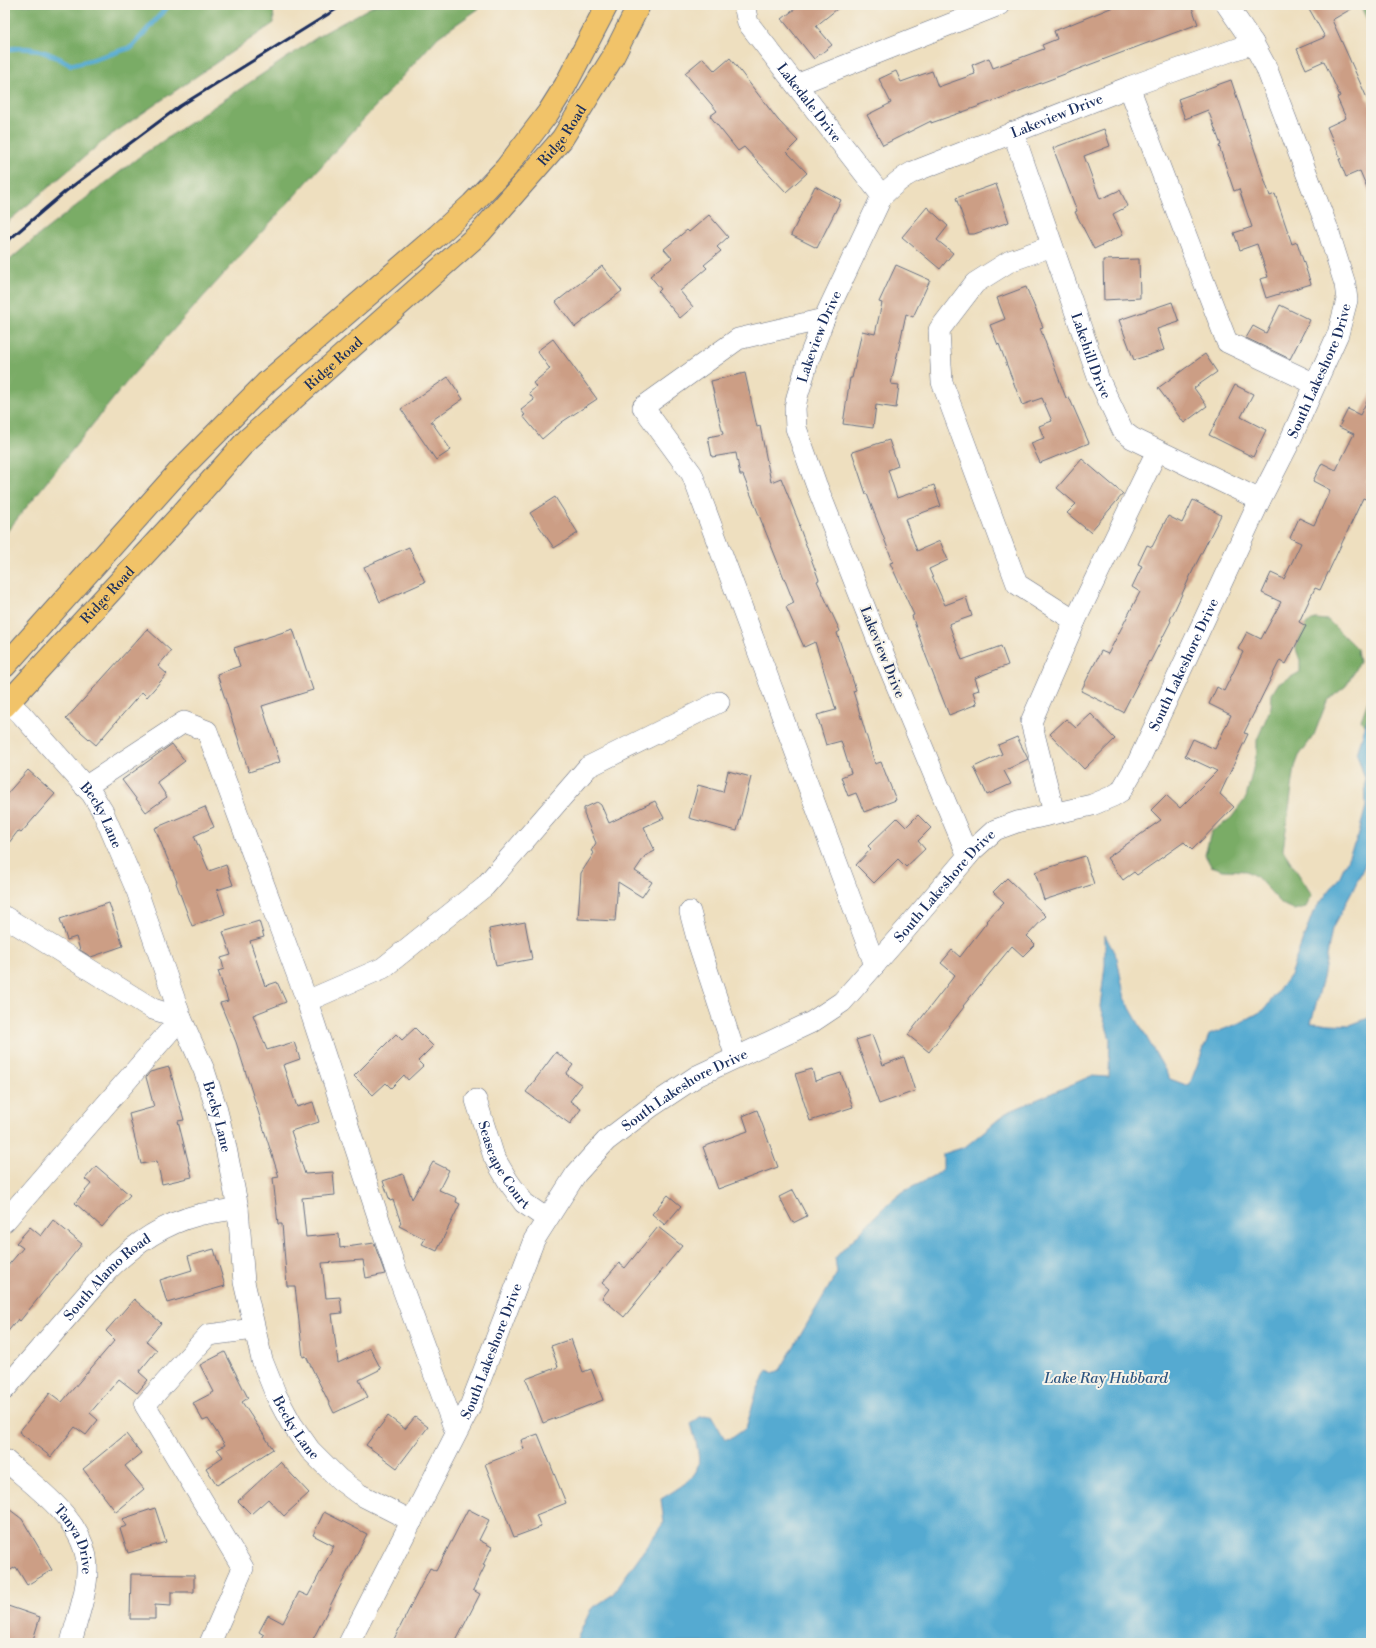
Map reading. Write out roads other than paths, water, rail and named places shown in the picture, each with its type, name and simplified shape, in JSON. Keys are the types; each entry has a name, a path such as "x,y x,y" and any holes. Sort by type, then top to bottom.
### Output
{"main road":[{"name":"Ridge Road","path":"5,666 181,469 267,382 438,235 472,204 506,168 548,113 565,86 607,5"},
{"name":"Ridge Road","path":"6,702 179,517 247,440 480,234 562,139 613,57 639,5"},
{"path":"296,357 315,379"}],"street":[{"name":"Lakedale Drive","path":"746,5 745,9 748,23 882,196"},
{"path":"796,85 999,5"},
{"name":"South Lakeshore Drive","path":"349,1643 469,1409 534,1240 576,1174 606,1141 652,1106 697,1076 812,1022 842,1002 968,856 995,830 1018,822 1092,805 1120,791 1138,762 1338,334 1347,300 1345,284 1327,227 1269,74 1253,43 1227,5"},
{"name":"Lakeview Drive","path":"968,856 878,641 816,484 796,428 796,397 808,361 824,320 882,196 897,182 913,172 1129,86 1253,43"},
{"path":"1129,86 1227,342 1315,384"},
{"name":"Lakehill Drive","path":"1013,132 1099,380 1123,431 1132,438 1157,451 1260,500"},
{"path":"524,144 542,162"},
{"path":"1052,246 1010,261 975,283 938,330 942,382 1017,584 1075,621"},
{"path":"824,320 738,339 642,407 692,474 875,965"},
{"path":"1054,814 1031,722 1075,621 1157,451"},
{"name":"Becky Lane","path":"6,702 47,742 86,787 103,812 137,891 181,1018 204,1070 216,1107 238,1208 244,1282 262,1360 276,1395 291,1423 310,1450 338,1479 358,1494 412,1522"},
{"path":"307,1001 383,968 485,886 588,766 719,702"},
{"path":"86,787 184,722 207,731 307,1001 394,1265 456,1433"},
{"path":"690,912 698,942 736,1057"},
{"path":"5,917 153,1009 181,1018 5,1221"},
{"name":"Seascape Court","path":"476,1100 494,1157 508,1181 524,1203 547,1219"},
{"name":"South Alamo Road","path":"5,1389 108,1270 124,1254 159,1230 178,1222 198,1215 238,1208"},
{"path":"210,1643 243,1568 145,1406 208,1335 254,1329"},
{"name":"Tanya Drive","path":"5,1460 59,1508 76,1530 83,1544 87,1565 85,1590 71,1643"}],"water":[{"name":"Lake Ray Hubbard","path":"1371,705 1371,852 1332,929 1323,978 1311,1023 1350,1025 1371,1017 1371,1643 575,1643 591,1609 612,1595 664,1522 661,1499 685,1483 697,1470 698,1452 691,1424 700,1417 711,1415 725,1439 732,1438 746,1428 757,1390 768,1370 773,1373 780,1370 837,1273 835,1258 882,1209 904,1191 933,1177 943,1169 943,1154 965,1147 1006,1113 1091,1076 1109,1077 1110,1039 1100,1007 1105,965 1105,935 1117,958 1125,999 1170,1079 1189,1086 1209,1035 1240,1023 1264,1010 1290,975 1313,912 1339,878 1358,836 1366,806 1365,779 1357,754"}],"waterway":[{"path":"5,50 23,48 40,51 71,65 92,60 132,47 169,5"}],"railway":[{"path":"5,243 66,191 180,106 343,5"}]}
